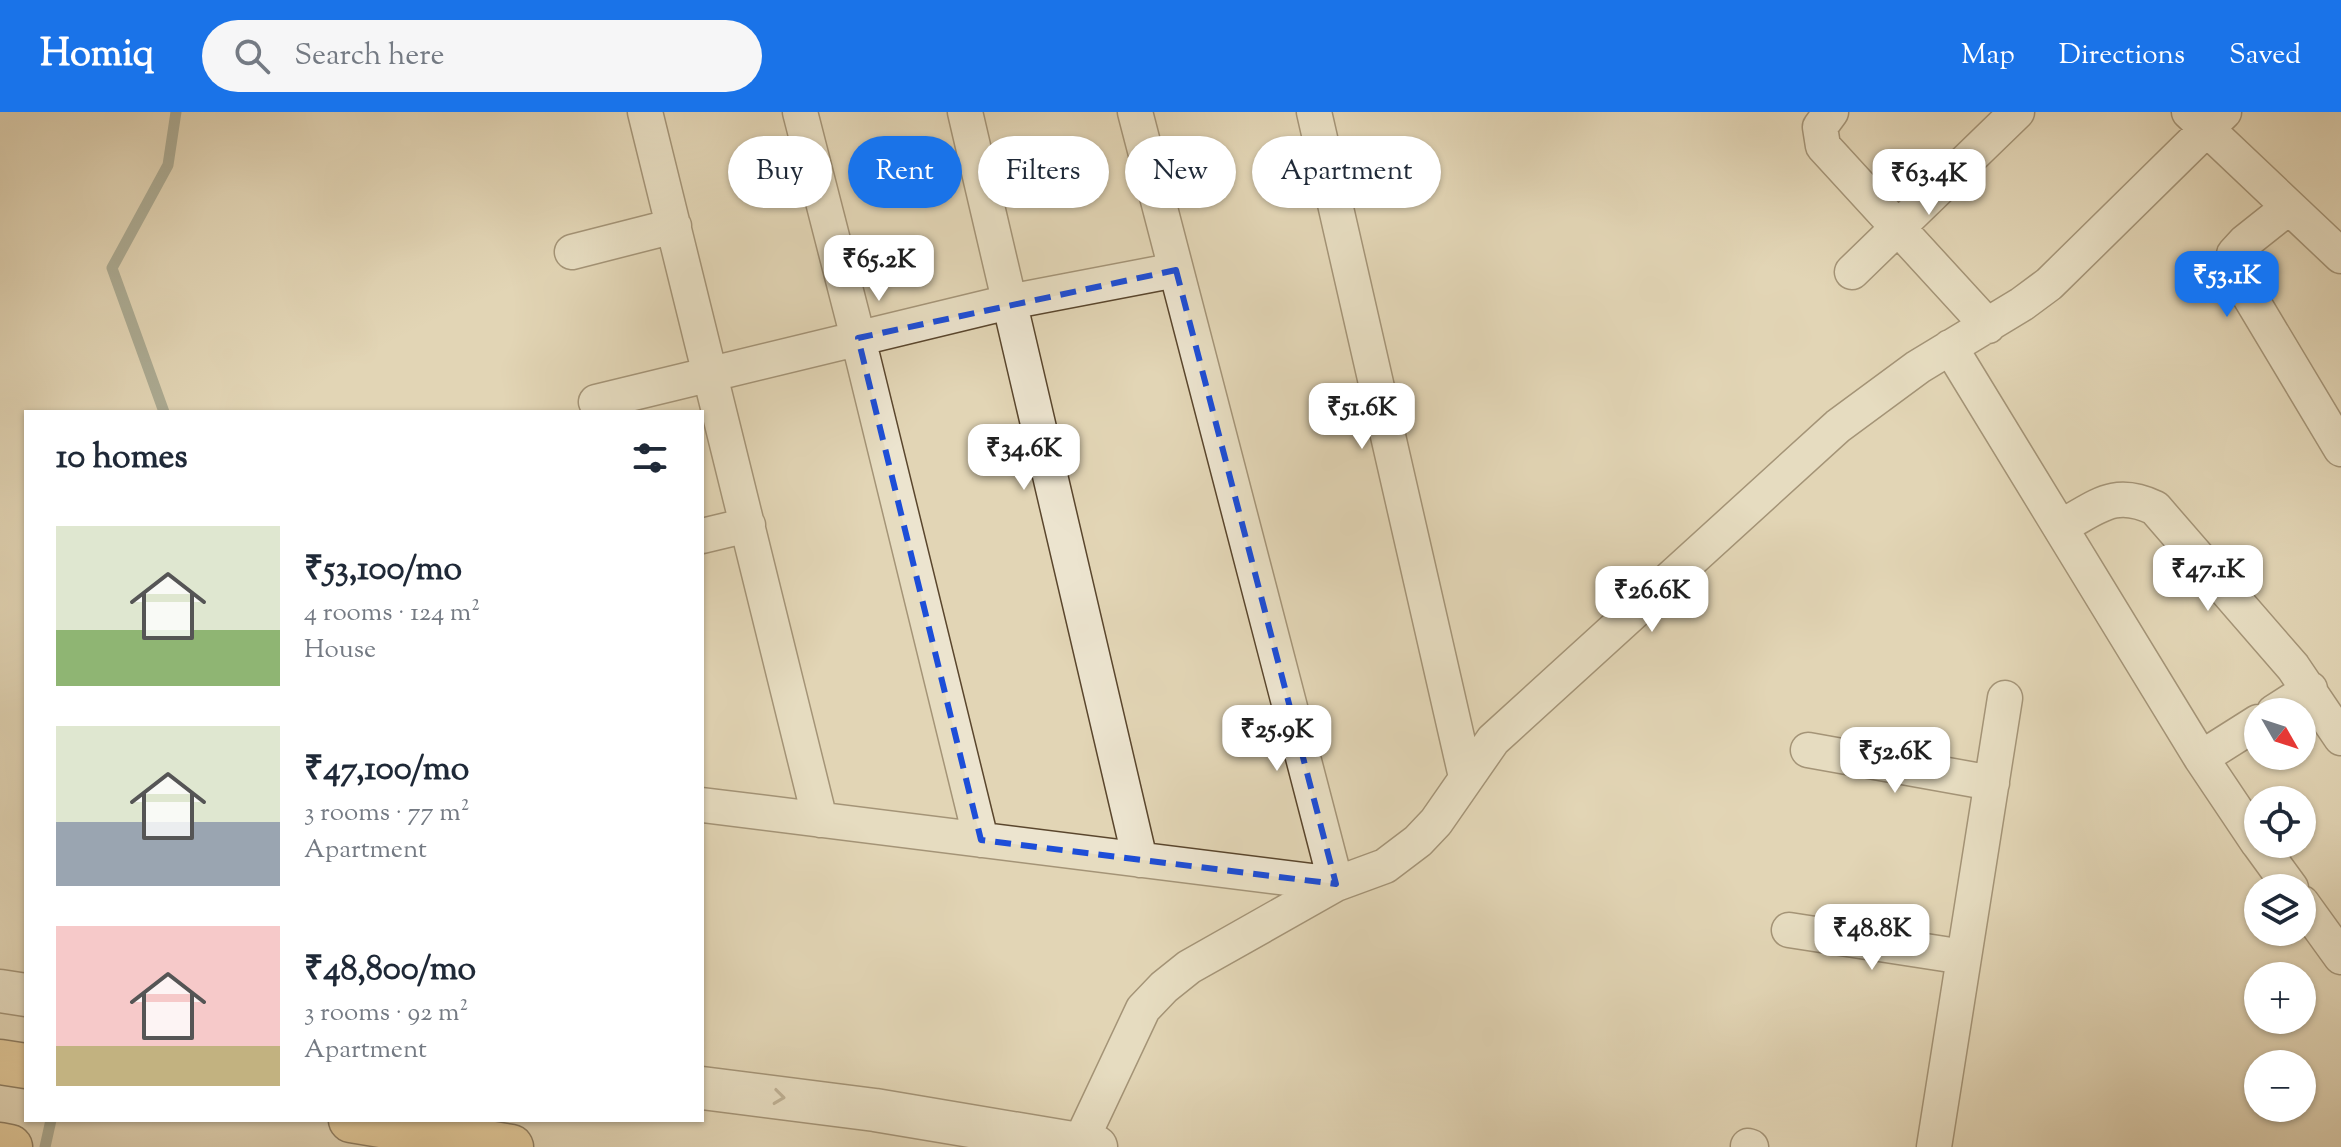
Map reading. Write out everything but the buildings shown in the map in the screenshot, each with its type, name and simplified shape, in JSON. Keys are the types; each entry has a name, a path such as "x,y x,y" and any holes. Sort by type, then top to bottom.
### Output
{"highway":[{"path":"0,1062 24,1066"},
{"path":"363,1122 511,1147"},
{"path":"0,1145 10,1147"}],"street":[{"path":"645,112 820,820"},
{"path":"800,112 981,840"},
{"path":"965,112 1140,860"},
{"path":"1135,112 1336,884"},
{"path":"1314,112 1466,777"},
{"path":"1831,112 1820,127 1823,146 1988,326"},
{"path":"1852,272 2017,112"},
{"path":"704,1088 875,1110 1088,1146 1143,1009 1164,987 1189,967 1336,884 1385,866 1418,841 1436,822 1493,740 1517,717 1838,426 1874,397 2049,284 2206,118 2289,207 2341,256"},
{"path":"2289,207 2234,254 2232,267 2341,449"},
{"path":"572,252 674,226"},
{"path":"596,402 1009,302 1176,270"},
{"path":"1950,347 2201,758 2244,822"},
{"path":"2060,527 2117,498 2137,500 2155,508 2310,689 2341,738"},
{"path":"704,536 748,525"},
{"path":"2296,698 2310,689"},
{"path":"1934,1147 2005,698"},
{"path":"2201,758 2244,731"},
{"path":"1808,750 1992,783"},
{"path":"704,805 1336,884"},
{"path":"2316,922 2341,957"},
{"path":"1789,930 1964,957"}],"highlighted area":[{"path":"1176,270 1336,884 981,840 858,338"}],"waterway":[{"path":"163,410 112,268 168,165 176,112"},
{"path":"45,1147 51,1122"}]}
